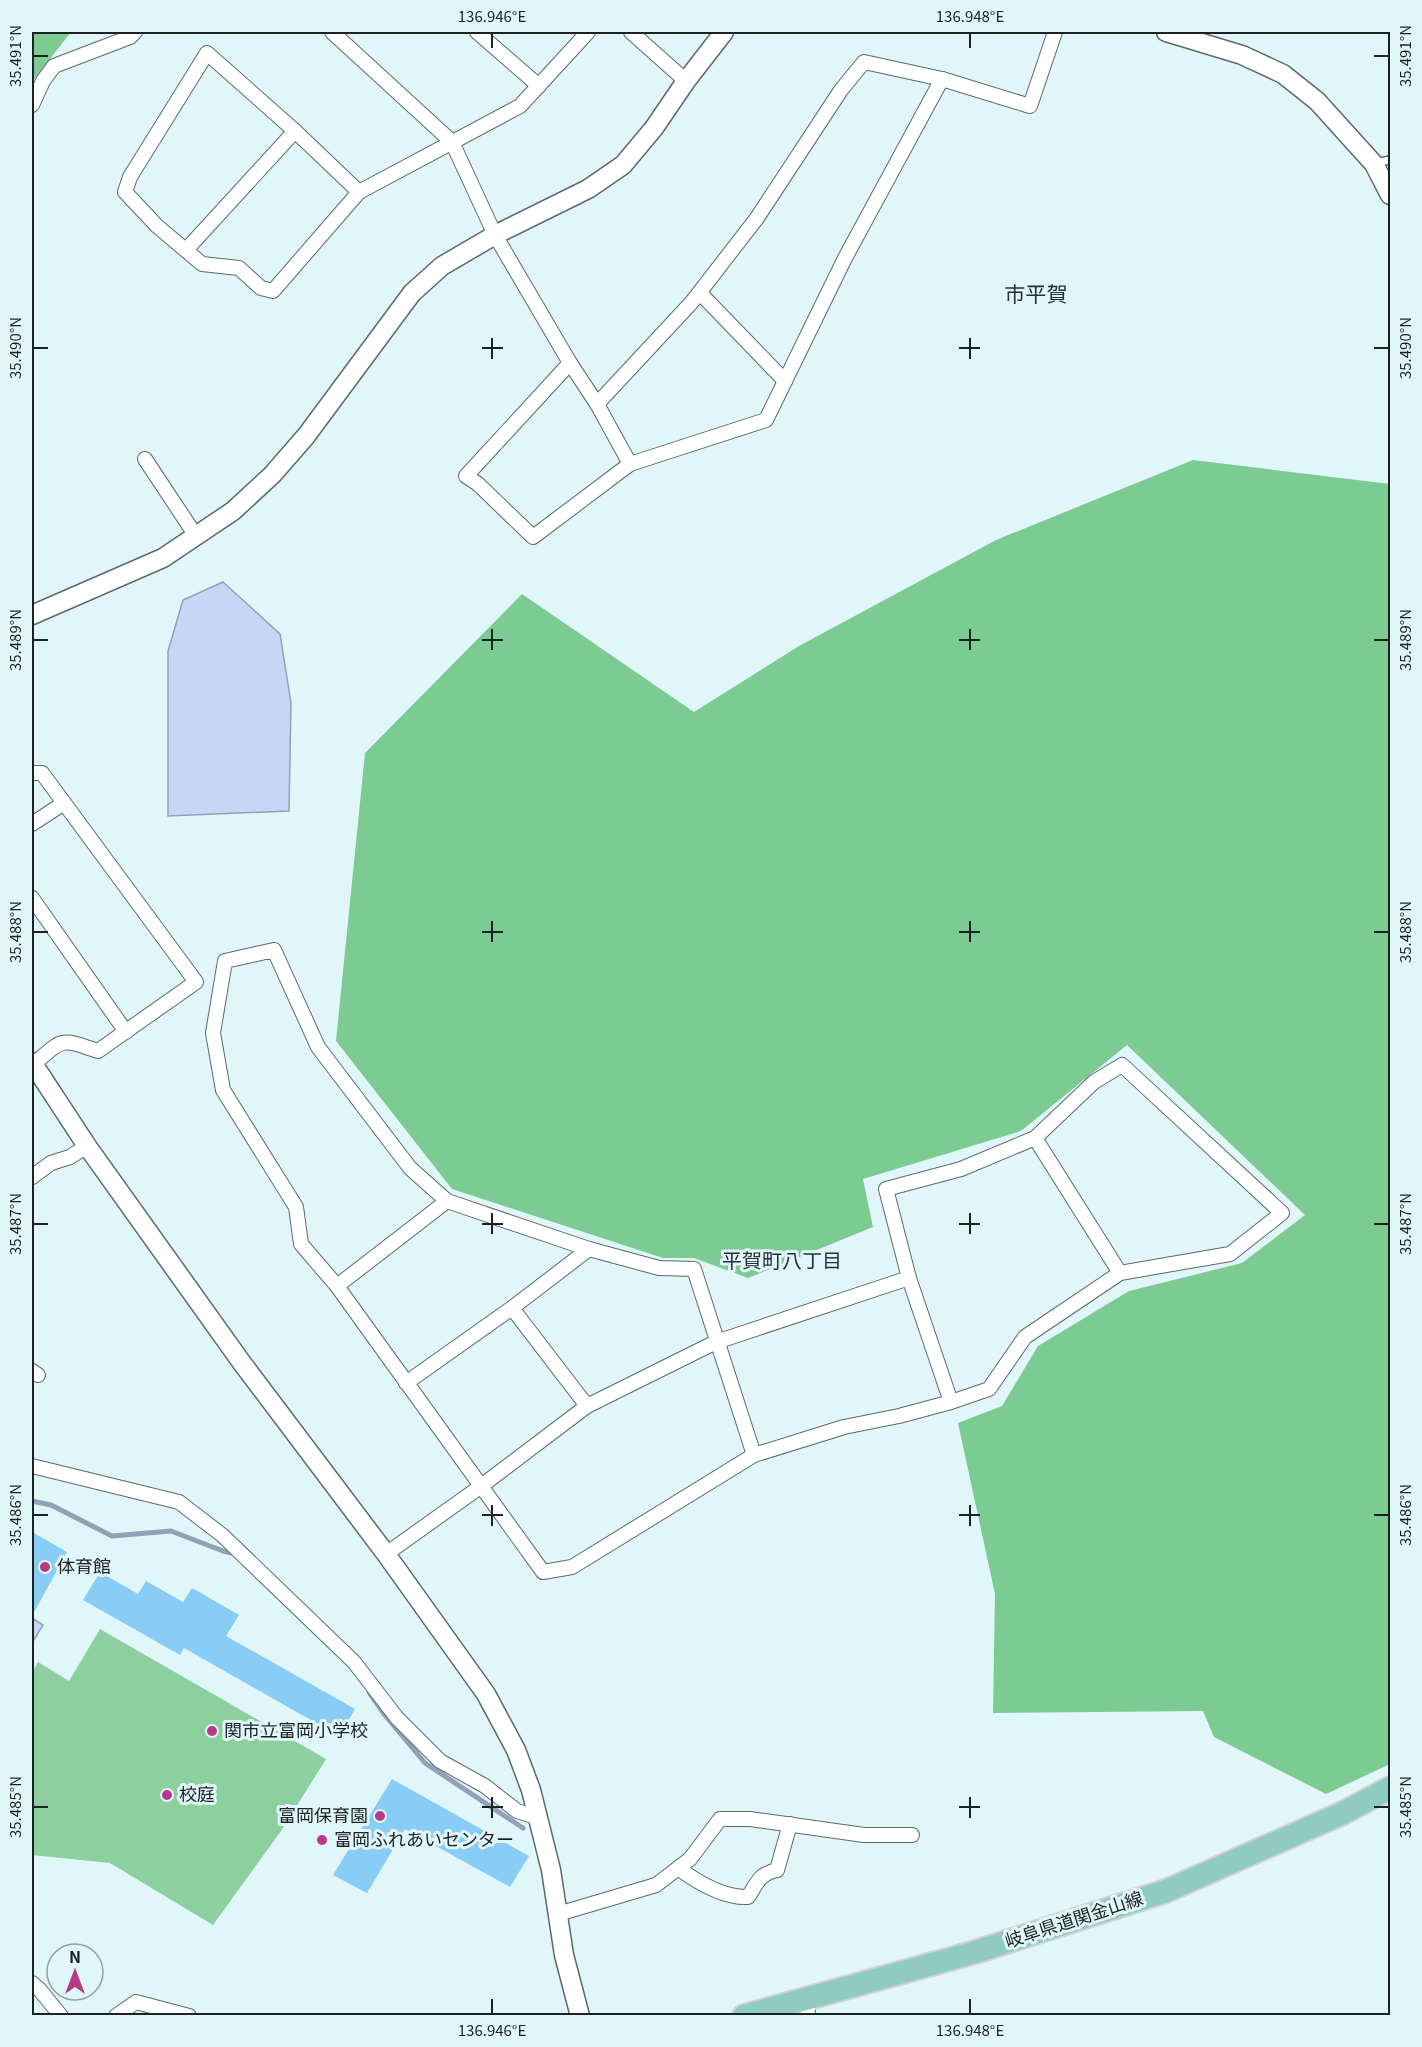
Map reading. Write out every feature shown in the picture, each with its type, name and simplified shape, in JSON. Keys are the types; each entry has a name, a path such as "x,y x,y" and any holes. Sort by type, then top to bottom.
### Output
{"main road":[{"name":"岐阜県道関金山線","path":"744,2016 808,2007 1166,1891 1343,1813 1390,1788"}],"street":[{"path":"32,105 43,81 54,66 130,37 135,32"},
{"path":"332,32 452,142 495,235 570,363 597,404 630,465"},
{"path":"477,32 539,86"},
{"path":"359,192 295,131 207,53 130,177 125,192 157,226 202,264 239,268 261,288 273,291 359,192 520,106 588,32"},
{"path":"631,32 686,81"},
{"path":"32,615 163,558 232,512 272,475 306,436 412,294 442,266 495,235 588,189 623,165 654,128 686,81 724,32"},
{"path":"597,404 700,293 757,218 841,90 864,62 942,79 1030,106 1055,32"},
{"path":"1166,32 1242,55 1283,74 1317,101 1382,162 1390,195"},
{"path":"570,363 466,476 478,484 533,537 630,465 766,420 844,258 942,79"},
{"path":"186,250 295,131"},
{"path":"700,293 785,381"},
{"path":"145,459 196,536"},
{"path":"32,773 42,773 196,982 98,1051 69,1041 56,1045 32,1063 87,1146 242,1363 386,1554 486,1694 516,1750 531,1790 551,1870 564,1955 580,2016"},
{"path":"32,824 64,803"},
{"path":"32,898 126,1032"},
{"path":"754,1455 694,1269 659,1268 589,1249 447,1201 410,1168 318,1047 274,950 225,962 213,1033 223,1090 296,1207 301,1244 337,1286 543,1572 572,1567 754,1455 844,1427 899,1416 951,1402 989,1389 1025,1337 1120,1273 1230,1254 1282,1213 1122,1065 1094,1082 1035,1138 961,1169 886,1188 909,1278 951,1402"},
{"path":"1035,1138 1120,1273"},
{"path":"32,1177 51,1163 70,1157 87,1146"},
{"path":"337,1286 447,1201"},
{"path":"406,1383 512,1308 589,1249"},
{"path":"386,1554 587,1406 716,1342 909,1278"},
{"path":"512,1308 587,1406"},
{"path":"32,1466 179,1502 190,1508 222,1535 354,1662 397,1718 440,1761 485,1786 517,1811 539,1818"},
{"path":"558,1914 656,1885 690,1859 720,1819 750,1819 864,1835 912,1835"},
{"path":"678,1868 694,1880 737,1898 748,1897 766,1872 777,1870 790,1824"},
{"path":"32,1983 61,2016"},
{"path":"116,2016 136,2002 189,2016"}],"green space":[{"path":"32,32 71,32 32,82"},
{"path":"1193,460 1390,484 1390,1764 1326,1794 1214,1737 1203,1711 993,1713 995,1594 958,1423 1002,1406 1038,1346 1129,1291 1242,1263 1305,1215 1127,1045 1021,1131 863,1179 873,1227 748,1278 694,1258 663,1258 452,1189 336,1041 365,753 522,594 694,712 799,646 996,540"},
{"name":"校庭","path":"100,1629 326,1759 281,1831 213,1925 110,1863 32,1855 32,1673 38,1662 69,1681"}],"water":[{"path":"223,582 280,634 291,703 289,811 168,816 168,651 183,600"},
{"path":"32,1618 43,1625 32,1643"}],"building":[{"name":"体育館","path":"32,1532 67,1552 32,1616"},
{"path":"100,1572 138,1594 146,1581 183,1602 192,1588 239,1615 226,1636 355,1709 339,1736 184,1648 180,1655 83,1600"},
{"path":"392,1779 529,1856 510,1887 405,1829 367,1893 333,1875"}],"waterway":[{"path":"32,1501 51,1505 112,1536 171,1531 236,1554"},
{"path":"369,1692 384,1714 425,1763 523,1828"}],"place":[{"name":"体育館","path":"45,1567"},
{"name":"関市立富岡小学校","path":"212,1731"},
{"name":"校庭","path":"167,1795"},
{"name":"富岡保育園","path":"380,1816"},
{"name":"富岡ふれあいセンター","path":"322,1840"}],"district":[{"name":"市平賀","path":"1036,295"},
{"name":"平賀町八丁目","path":"782,1261"}]}
